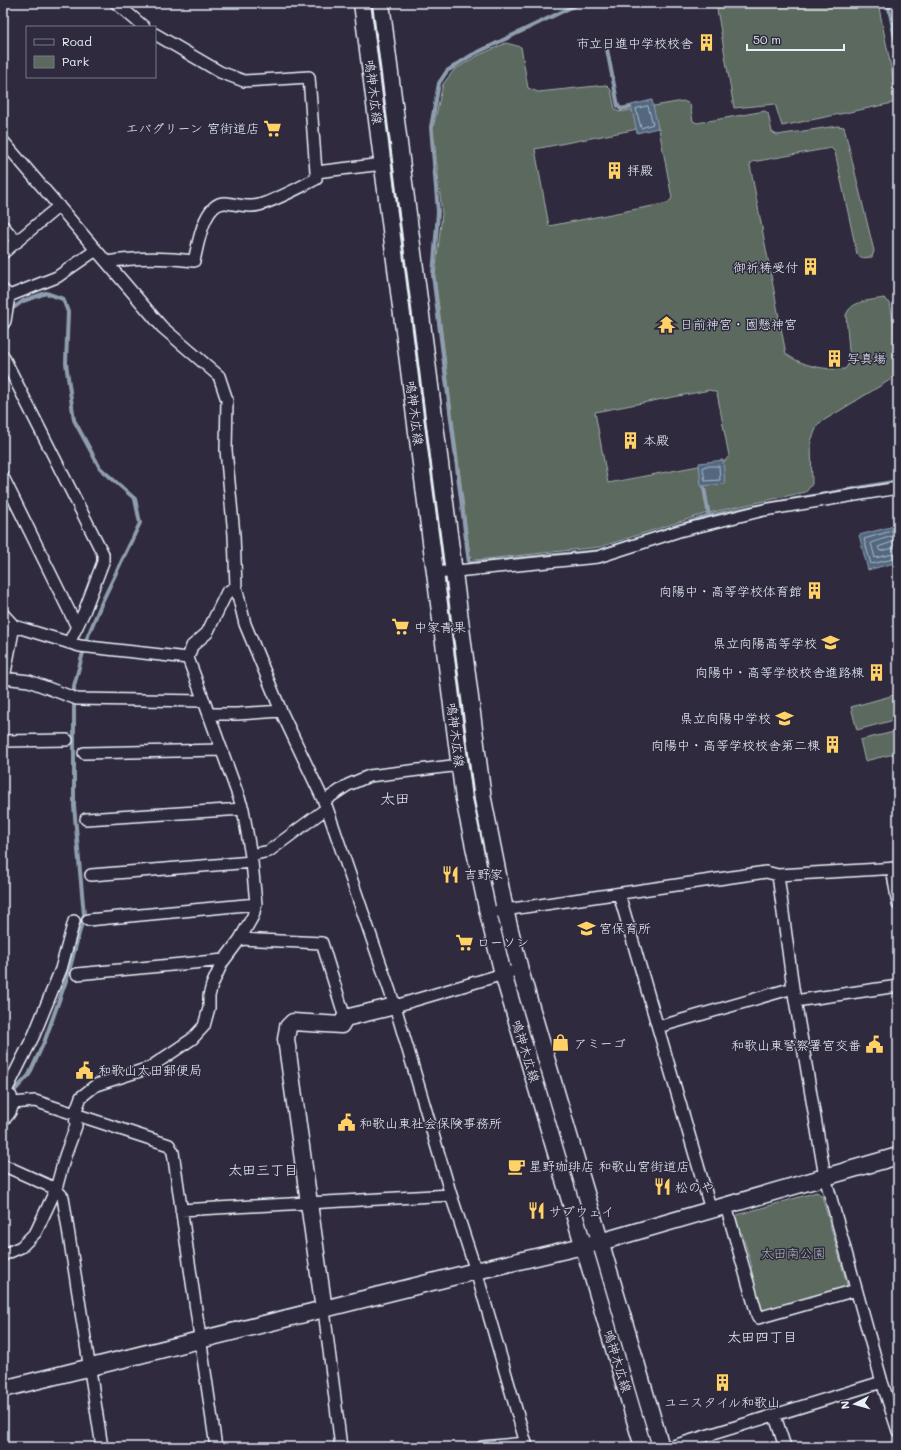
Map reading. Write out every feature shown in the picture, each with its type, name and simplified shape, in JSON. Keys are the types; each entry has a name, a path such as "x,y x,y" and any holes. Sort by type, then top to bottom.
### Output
{"main road":[{"name":"鳴神木広線","path":"362,3 464,799 503,974 643,1447"},
{"name":"鳴神木広線","path":"381,3 483,799 505,910 520,970 661,1447"},
{"path":"324,1310 286,1039 288,1027 293,1022 342,1025 345,1018 395,1006"},
{"path":"3,1389 90,1366 600,1242 898,1156"}],"street":[{"path":"116,3 143,26"},
{"path":"107,262 135,257 194,261 205,218 215,206 223,203 247,206 259,205 316,179 309,77 244,81 220,72 156,35"},
{"path":"3,141 162,327 219,376 227,400 226,450 234,534 236,587 245,624 281,711 326,804 395,1006 451,1195 476,1271 526,1445 482,1447"},
{"path":"316,172 383,164"},
{"path":"3,253 59,206"},
{"path":"3,226 17,242"},
{"path":"3,324 5,322 6,293 57,277 96,250"},
{"path":"3,356 103,554 103,562 84,612 69,643"},
{"path":"3,477 77,627"},
{"path":"436,573 598,557 679,531 764,510 898,488"},
{"path":"3,1255 21,1247 36,1232 56,1189 65,1156 76,1126 75,1113 81,1097 96,1085 149,1068 192,1039 204,1026 210,1008 209,996 224,960 250,924 256,904 252,858 243,809 188,658 192,646 207,633 228,592 236,587"},
{"path":"3,614 14,626 80,646 188,658"},
{"path":"14,626 4,678 29,681 77,699 204,701"},
{"path":"209,714 281,711"},
{"path":"3,741 67,740"},
{"path":"84,753 222,750"},
{"path":"91,875 252,858 269,851 348,785 369,776 460,765"},
{"path":"86,819 243,809"},
{"path":"488,912 766,872 778,875 895,868 898,904"},
{"path":"778,875 795,1001 825,1177 882,1382 898,1431"},
{"path":"619,894 658,1027 718,1208 758,1318 856,1290"},
{"path":"88,920 256,904"},
{"path":"3,1120 11,1112 13,1102 11,1096 4,1091 34,1035 61,969 74,921"},
{"path":"240,939 322,942 345,1018"},
{"path":"77,974 224,960"},
{"path":"395,1006 520,970"},
{"path":"795,1001 898,986"},
{"path":"658,1027 793,988"},
{"path":"13,1102 35,1101 75,1113 169,1145 174,1152 181,1210 216,1447"},
{"path":"3,1165 56,1189 63,1197 102,1447"},
{"path":"181,1210 451,1195"},
{"path":"324,1310 341,1447"},
{"path":"670,1447 882,1382"},
{"path":"775,1416 785,1447"}],"green space":[{"path":"716,3 878,3 898,102 782,126 775,104 734,108"},
{"name":"日前神宮・國懸神宮","path":"506,43 521,47 528,88 538,92 606,85 611,90 615,109 619,112 683,101 690,104 693,121 697,123 765,111 768,113 772,132 777,135 837,126 844,127 874,251 872,257 862,258 857,254 835,152 831,148 752,162 750,165 786,354 799,362 806,364 830,369 845,369 850,362 846,315 852,306 862,302 884,298 890,303 898,346 898,375 818,424 811,441 812,484 806,492 704,514 600,547 477,560 472,559 470,556 435,276 442,214 433,128 443,84 454,70 477,56","holes":["653,126 659,129 672,198 668,203 549,226 535,149","710,390 717,393 729,456 725,461 608,483 595,412"]},
{"path":"898,694 898,719 857,730 851,707"},
{"path":"898,731 898,753 865,761 860,740"},
{"name":"太田南公園","path":"817,1192 822,1196 847,1284 843,1290 764,1312 757,1307 747,1268 752,1267 742,1233 738,1234 734,1220 737,1215"}],"water":[{"path":"652,100 658,128 637,133 631,105"},
{"path":"723,460 725,484 701,486 699,463"},
{"path":"898,525 898,562 868,570 859,535"}],"waterway":[{"path":"580,3 472,55 447,71 439,83 431,127 438,212 433,275 469,563 599,551 709,516"},
{"path":"888,3 898,52"},
{"path":"606,44 618,106 621,109 630,107"},
{"path":"3,1103 29,1075 45,1040 68,975 84,915 74,806 74,686 87,638 102,602 140,523 135,499 100,468 74,420 66,363 68,312 63,299 46,293 23,301 8,312"},
{"path":"704,488 709,516 767,504 898,481"}],"place":[{"name":"市立日進中学校校舎","path":"706,43"},
{"name":"エバグリーン 宮街道店","path":"272,128"},
{"name":"拝殿","path":"614,170"},
{"name":"御祈祷受付","path":"811,267"},
{"name":"日前神宮・國懸神宮","path":"667,324"},
{"name":"写真塲","path":"834,358"},
{"name":"本殿","path":"630,440"},
{"name":"向陽中・高等学校体育館","path":"815,591"},
{"name":"中家青果","path":"401,627"},
{"name":"県立向陽高等学校","path":"830,643"},
{"name":"向陽中・高等学校校舎進路棟","path":"877,672"},
{"name":"県立向陽中学校","path":"784,718"},
{"name":"向陽中・高等学校校舎第二棟","path":"833,745"},
{"name":"吉野家","path":"451,874"},
{"name":"宮保育所","path":"586,928"},
{"name":"ローソン","path":"464,942"},
{"name":"アミーゴ","path":"561,1043"},
{"name":"和歌山東警察署宮交番","path":"874,1045"},
{"name":"和歌山太田郵便局","path":"85,1070"},
{"name":"和歌山東社会保険事務所","path":"346,1123"},
{"name":"星野珈琲店 和歌山宮街道店","path":"516,1166"},
{"name":"松のや","path":"662,1187"},
{"name":"サブウェイ","path":"536,1211"},
{"name":"ユニスタイル和歌山","path":"722,1383"}],"district":[{"name":"太田","path":"395,799"},
{"name":"太田三丁目","path":"263,1170"},
{"name":"太田四丁目","path":"762,1337"}]}
